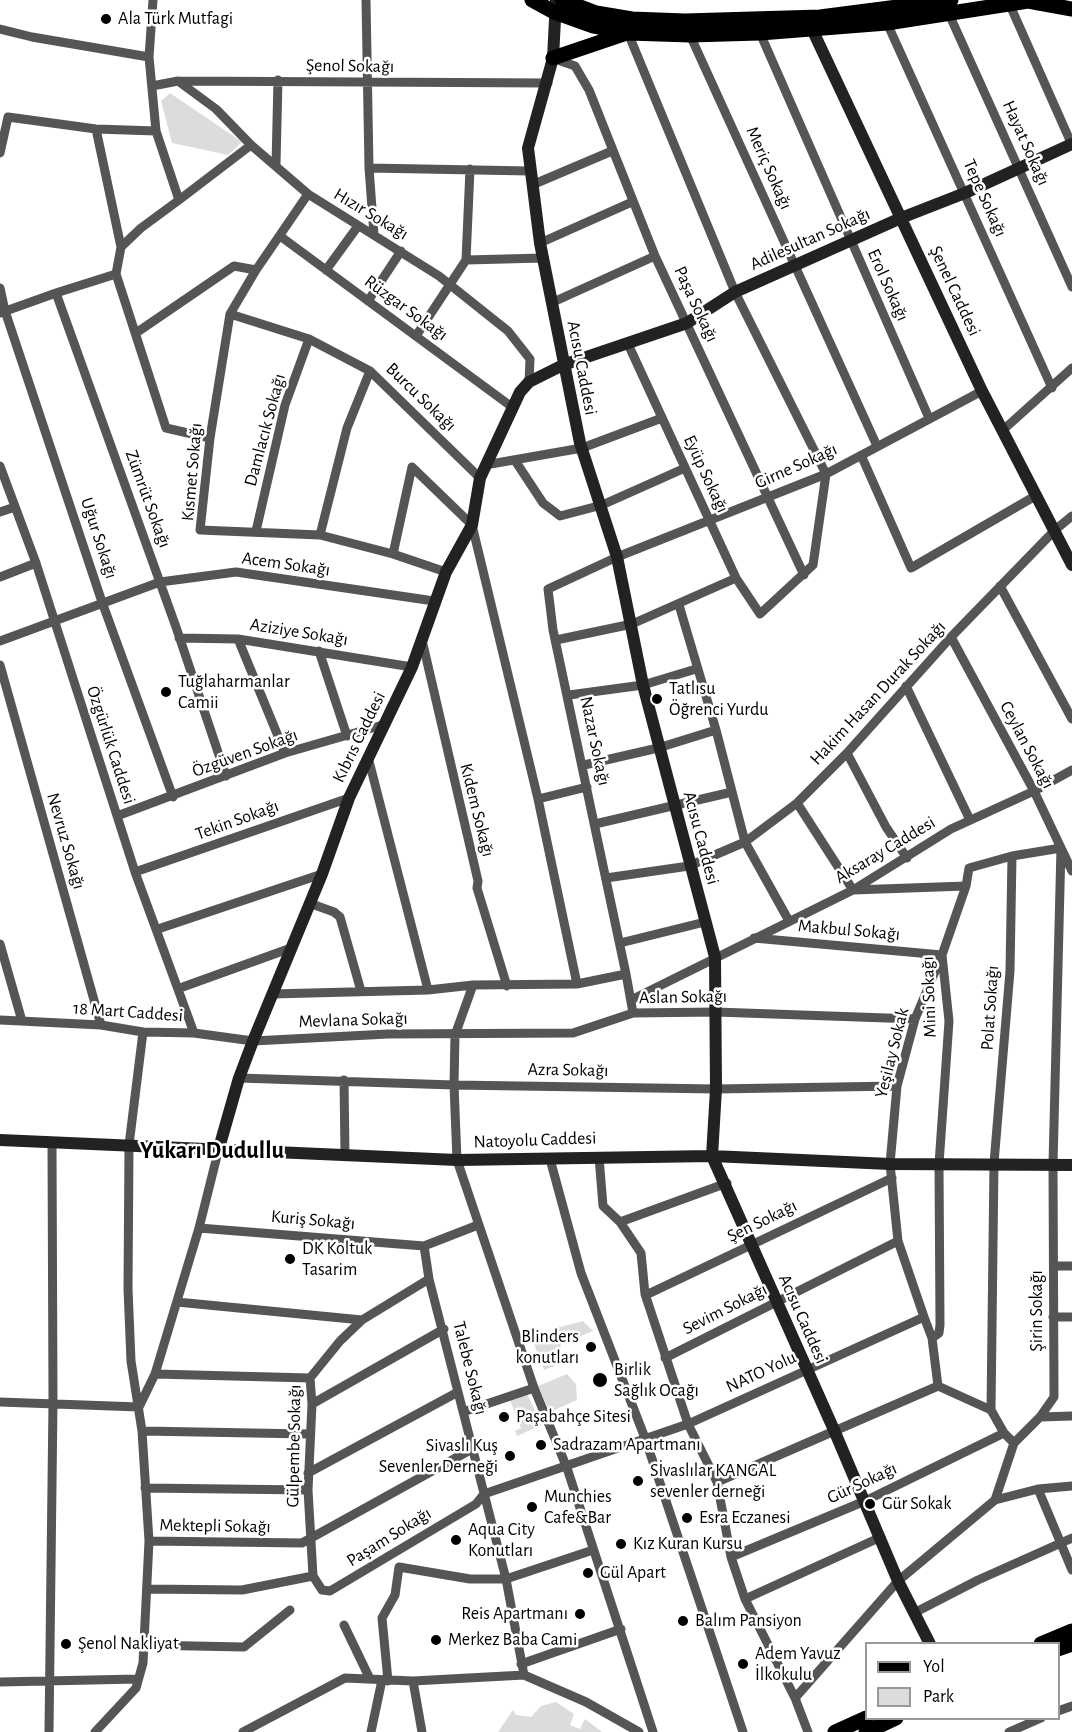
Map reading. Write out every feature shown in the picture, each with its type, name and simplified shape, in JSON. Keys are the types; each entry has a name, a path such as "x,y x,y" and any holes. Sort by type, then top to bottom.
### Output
{"main road":[{"path":"532,0 614,16 685,21 820,17 1028,1 1072,9"},
{"path":"557,4 593,26 628,33 690,35 812,29 885,11"},
{"path":"553,58 628,33"},
{"path":"1046,1642 1072,1631"},
{"path":"836,1732 865,1719"},
{"path":"866,1732 894,1720"}],"street":[{"path":"153,0 149,57 156,131 179,200"},
{"path":"366,0 366,83 374,235"},
{"path":"1009,3 1072,144"},
{"name":"Acısu Caddesi","path":"557,4 553,58 548,83 528,148 530,171 540,243 562,365 582,448 602,504 617,557 632,624 642,685 715,957 716,1089 712,1156 727,1183 751,1245 881,1537 898,1581 929,1642"},
{"name":"Hayat Sokağı","path":"950,7 1072,287"},
{"name":"Tepe Sokağı","path":"885,11 1052,388"},
{"path":"0,29 32,37 149,57"},
{"name":"Şenel Caddesi","path":"812,29 982,391 1072,565"},
{"path":"628,33 735,291 826,474 813,565 804,575"},
{"name":"Erol Sokağı","path":"760,33 929,418"},
{"name":"Meriç Sokağı","path":"690,35 877,446"},
{"name":"Paşa Sokağı","path":"553,58 575,66 589,90 655,256 804,575"},
{"path":"276,164 278,80"},
{"name":"Şenol Sokağı","path":"152,86 178,81 278,80 366,83 548,83"},
{"name":"Hızır Sokağı","path":"178,81 216,109 251,145 276,164 308,194 400,251 508,331 530,359 529,382"},
{"path":"0,153 8,117 96,129 156,131"},
{"path":"96,129 121,247 116,274 166,428 210,438"},
{"name":"Adilesultan Sokağı","path":"562,365 687,323 735,291 901,218 965,193 1072,144"},
{"path":"121,247 141,228 251,145"},
{"path":"532,185 612,151"},
{"path":"369,168 530,171"},
{"path":"416,336 466,260 470,169"},
{"name":"Kısmet Sokağı","path":"308,194 256,270 230,314 210,438 200,530 320,535 393,554 446,572"},
{"path":"540,243 632,202"},
{"path":"326,270 358,226"},
{"name":"Rüzgar Sokağı","path":"280,236 512,407"},
{"path":"368,301 400,251"},
{"path":"551,303 655,256"},
{"path":"466,260 543,258"},
{"path":"136,333 234,267 256,270"},
{"path":"2,312 56,292 116,274"},
{"name":"Uğur Sokağı","path":"0,288 2,312 102,602 173,797"},
{"name":"Zümrüt Sokağı","path":"56,292 160,582 226,776"},
{"name":"Burcu Sokağı","path":"230,314 309,339 370,371 480,478"},
{"name":"Damlacık Sokağı","path":"256,531 285,405 309,339"},
{"name":"Eyüp Sokağı","path":"628,344 736,578 760,614 804,575"},
{"name":"Kıbrıs Caddesi","path":"219,1148 239,1078 322,874 349,798 369,761 412,667 446,572 472,525 480,478 485,465 512,407 529,382 562,365"},
{"path":"1003,430 1072,368"},
{"path":"320,535 347,428 370,371"},
{"name":"Girne Sokağı","path":"617,557 826,474 982,391"},
{"path":"485,465 516,462 582,448 662,418"},
{"path":"861,455 911,568 1036,495"},
{"path":"516,462 543,503 560,516 602,504 685,468"},
{"path":"393,554 412,467 472,525 538,799 577,984"},
{"name":"Özgürlük Caddesi","path":"1,470 36,563 135,872 180,988 194,1033"},
{"path":"0,512 15,507"},
{"name":"Hakim Hasan Durak Sokağı","path":"606,878 689,866 745,842 797,803 847,753 1000,586 1054,530 1072,516"},
{"name":"Nazar Sokağı","path":"617,557 548,589 556,640 584,765 633,1013"},
{"path":"0,577 36,563"},
{"name":"Acem Sokağı","path":"0,641 160,582 236,572 434,601"},
{"path":"556,640 632,624 736,578"},
{"path":"1000,586 1072,719"},
{"path":"679,605 696,669 716,730 745,842 789,921"},
{"name":"Aziziye Sokağı","path":"179,638 238,639 412,667"},
{"name":"Ceylan Sokağı","path":"951,638 1034,791 1072,870"},
{"path":"238,639 285,753"},
{"name":"Kıdem Sokağı","path":"422,640 478,880 477,888 507,986"},
{"path":"319,651 347,736"},
{"name":"Nevruz Sokağı","path":"0,665 101,1025"},
{"path":"569,695 642,685 696,669"},
{"path":"906,686 970,820"},
{"name":"Özgüven Sokağı","path":"117,816 173,797 285,753 386,724"},
{"path":"584,765 658,748 716,730"},
{"path":"847,753 886,827 906,858"},
{"path":"369,761 428,990"},
{"name":"Aksaray Caddesi","path":"630,1000 854,890 951,829 1034,791 1072,770"},
{"path":"538,799 588,787"},
{"path":"595,824 732,792"},
{"name":"Tekin Sokağı","path":"135,872 349,798"},
{"path":"797,803 854,890 966,886"},
{"path":"1012,856 1061,848"},
{"name":"Şirin Sokağı","path":"1014,1443 1040,1417 1054,1397 1053,1164 1061,848"},
{"name":"Mini Sokağı","path":"932,1338 939,1333 940,1325 939,1164 949,1021 942,954 966,886 969,868 1012,856"},
{"name":"Polat Sokağı","path":"991,1410 994,1163 1010,971 1012,856"},
{"path":"158,929 322,874"},
{"path":"309,903 334,912 340,917 361,991"},
{"path":"620,943 705,922"},
{"name":"Makbul Sokağı","path":"754,938 942,954"},
{"path":"0,944 22,1021"},
{"path":"180,988 291,948"},
{"name":"Yeşilay Sokak","path":"924,1317 897,1241 890,1164 897,1086 915,1019 942,954"},
{"path":"272,994 428,990 473,985 577,984 626,974"},
{"path":"473,985 456,1035 454,1085 457,1160 534,1388 567,1468 653,1732"},
{"name":"Aslan Sokağı","path":"456,1035 573,1033 633,1013 716,1012 915,1019"},
{"name":"18 Mart Caddesi","path":"0,1020 101,1025 143,1032 194,1033 253,1041"},
{"path":"95,1732 136,1688 143,1663 149,1542 142,1431 131,1361 128,1289 129,1145 143,1032"},
{"name":"Mevlana Sokağı","path":"253,1041 388,1034 456,1035"},
{"name":"Azra Sokağı","path":"239,1078 454,1085 716,1089 897,1086"},
{"path":"344,1080 345,1155"},
{"name":"Natoyolu Caddesi","path":"0,1140 457,1160 712,1156 890,1164 994,1163 1072,1166"},
{"path":"49,1732 53,1402 52,1142"},
{"path":"139,1407 155,1374 199,1228 219,1148"},
{"path":"599,1156 603,1206 620,1222 641,1253 646,1295 688,1424 717,1482 731,1557 745,1599 795,1698 808,1732"},
{"path":"550,1159 581,1273 645,1438 742,1732"},
{"name":"Şen Sokağı","path":"646,1295 892,1178"},
{"path":"620,1222 727,1183"},
{"path":"424,1246 478,1225"},
{"name":"Kuriş Sokağı","path":"199,1228 424,1246"},
{"name":"Sevim Sokağı","path":"665,1358 897,1241"},
{"name":"Talebe Sokağı","path":"424,1246 429,1279 444,1329 506,1579 524,1675"},
{"path":"1054,1266 1072,1266"},
{"name":"Gülpembe Sokağı","path":"313,1576 308,1490 308,1434 312,1404 310,1378 340,1341 362,1320 429,1279"},
{"path":"177,1302 362,1320"},
{"path":"924,1317 932,1338 939,1386"},
{"name":"NATO Yolu","path":"484,1494 567,1468 688,1424 924,1317"},
{"path":"1053,1317 1072,1317"},
{"path":"312,1404 444,1329"},
{"path":"155,1374 310,1378"},
{"path":"717,1482 939,1386 991,1410 1004,1433 1014,1443 994,1500"},
{"path":"463,1412 534,1388"},
{"path":"308,1473 458,1392"},
{"path":"0,1402 53,1402 139,1407"},
{"path":"1040,1417 1072,1416"},
{"path":"142,1431 308,1434"},
{"name":"Gür Sokağı","path":"731,1557 865,1501 1004,1433"},
{"name":"Mektepli Sokağı","path":"149,1542 292,1544 311,1540 472,1449"},
{"path":"795,1698 898,1581 994,1500 1038,1490 1072,1486"},
{"path":"145,1488 308,1490"},
{"path":"1038,1490 1072,1570"},
{"name":"Paşam Sokağı","path":"313,1576 322,1590 330,1591 476,1504 484,1494"},
{"path":"745,1599 881,1537"},
{"path":"914,1613 970,1584 1072,1538"},
{"path":"399,1567 470,1579 506,1579 593,1550"},
{"path":"371,1732 385,1680 382,1624 384,1614 395,1595 399,1567 391,1555"},
{"path":"147,1588 242,1590 313,1576"},
{"path":"144,1645 244,1647 290,1610"},
{"path":"344,1625 370,1679"},
{"path":"521,1664 621,1629"},
{"path":"243,1732 345,1678 413,1681 524,1675 586,1702 639,1732"},
{"path":"0,1682 137,1679"},
{"path":"413,1681 423,1732"},
{"path":"1010,1732 1038,1720"}],"green space":[{"path":"170,93 242,142 228,155 172,143 161,101"},
{"path":"583,1321 593,1331 561,1344 557,1365 544,1370 533,1341 556,1328"},
{"path":"567,1374 576,1384 577,1400 550,1412 538,1386"},
{"path":"527,1394 538,1417 537,1427 517,1436 515,1431 521,1428 510,1400"},
{"path":"556,1702 574,1714 570,1725 580,1729 585,1719 602,1732 498,1732 513,1710 516,1715 531,1717 541,1706"}],"place":[{"name":"Ala Türk Mutfagi","path":"106,19"},
{"name":"Tuğlaharmanlar Camii","path":"166,692"},
{"name":"Tatlısu Öğrenci Yurdu","path":"657,699"},
{"name":"DK Koltuk Tasarim","path":"290,1259"},
{"name":"Blinders konutları","path":"591,1347"},
{"name":"Birlik Sağlık Ocağı","path":"600,1380"},
{"name":"Paşabahçe Sitesi","path":"504,1417"},
{"name":"Sadrazam Apartmanı","path":"541,1445"},
{"name":"Sivaslı Kuş Sevenler Derneği","path":"510,1456"},
{"name":"Sİvaslılar KANGAL sevenler derneği","path":"638,1481"},
{"name":"Gür Sokak","path":"870,1504"},
{"name":"Munchies Cafe&Bar","path":"532,1507"},
{"name":"Esra Eczanesi","path":"687,1518"},
{"name":"Aqua City Konutları","path":"456,1540"},
{"name":"Kız Kuran Kursu","path":"621,1544"},
{"name":"Gül Apart","path":"588,1573"},
{"name":"Reis Apartmanı","path":"580,1614"},
{"name":"Balım Pansiyon","path":"683,1621"},
{"name":"Merkez Baba Cami","path":"436,1640"},
{"name":"Şenol Nakliyat","path":"66,1644"},
{"name":"Adem Yavuz İlkokulu","path":"743,1664"}],"district":[{"name":"Yukarı Dudullu","path":"212,1151"}]}
